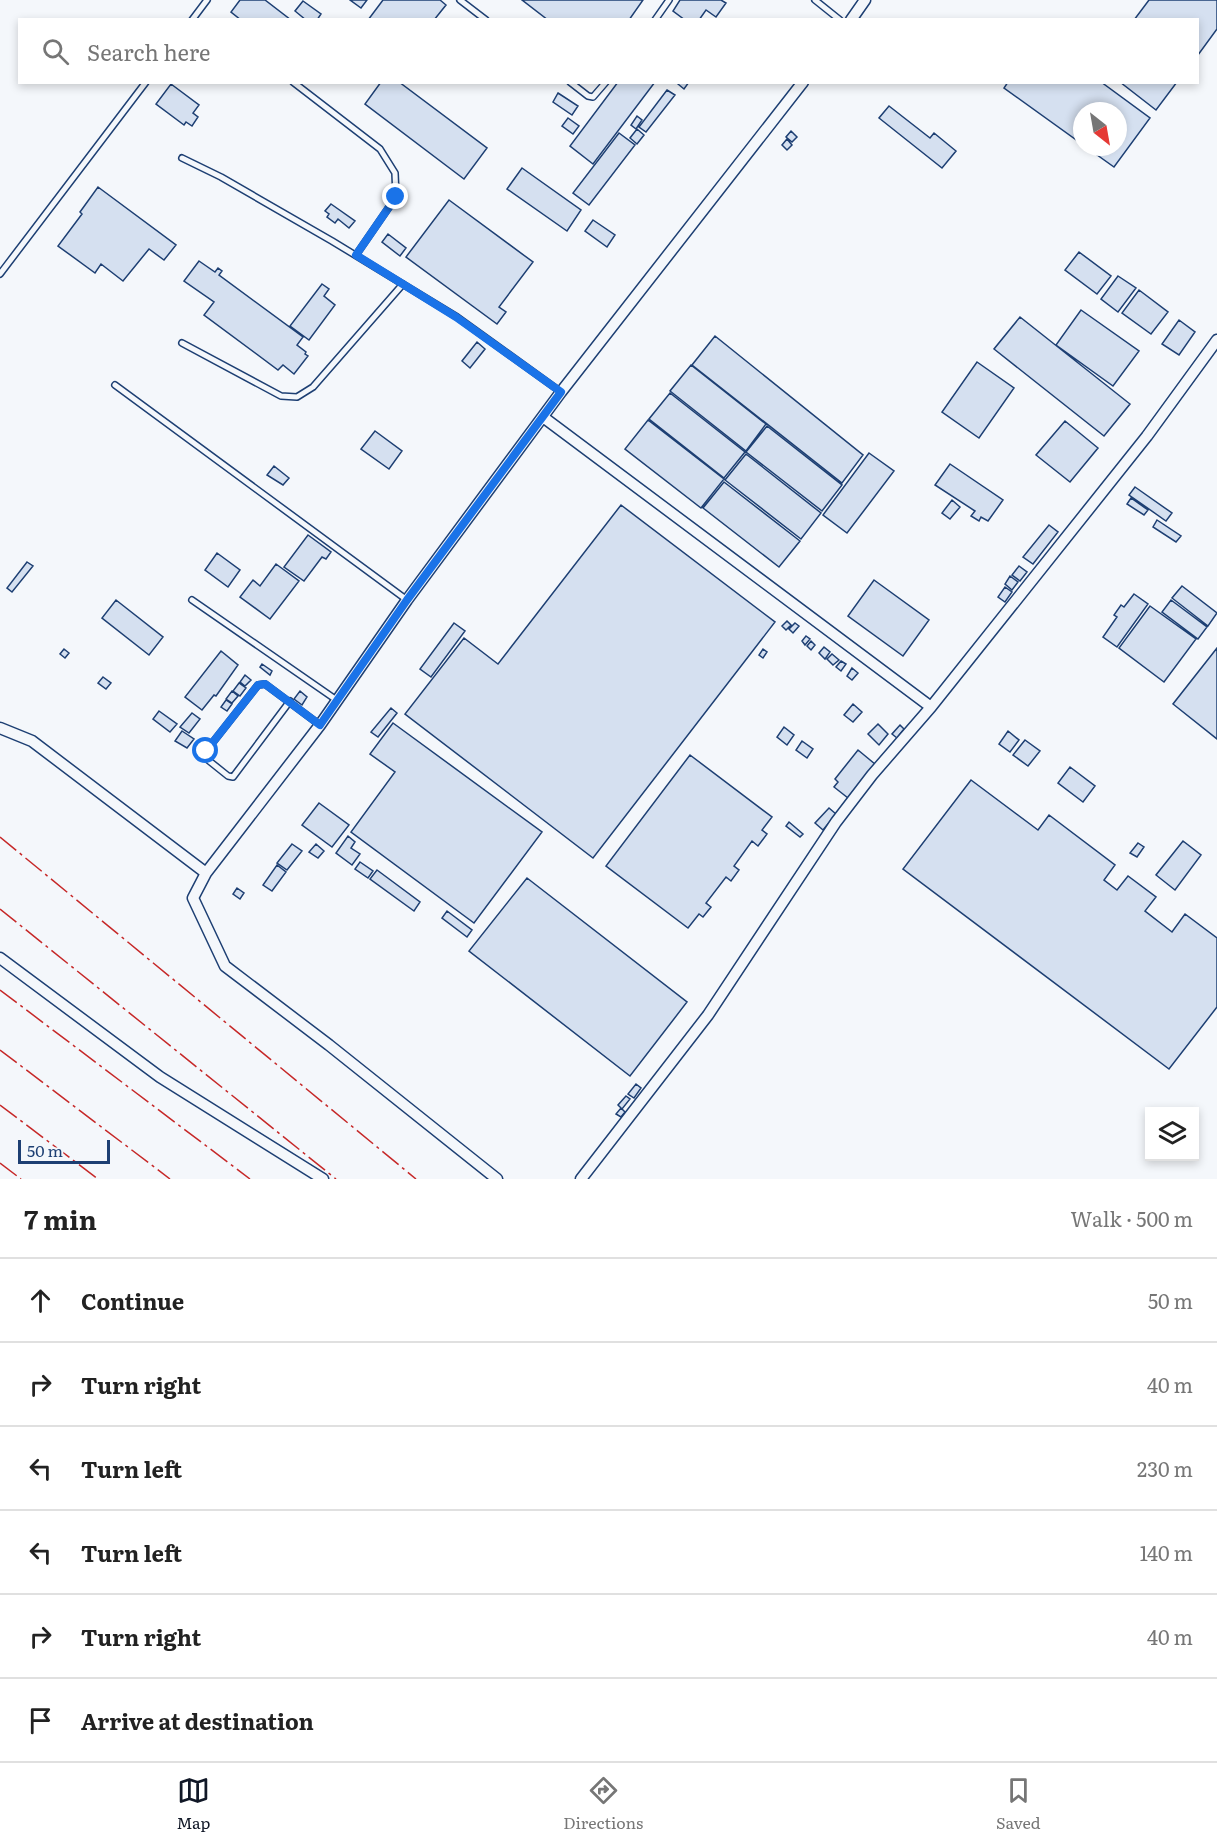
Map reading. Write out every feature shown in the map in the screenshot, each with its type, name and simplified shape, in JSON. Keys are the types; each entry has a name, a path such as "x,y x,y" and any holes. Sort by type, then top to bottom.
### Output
{"street":[{"path":"852,18 865,0"},
{"path":"496,1179 329,1045 225,966 193,898 206,873 338,701 407,600 561,392 801,84"},
{"path":"581,1179 708,1015 836,822 1148,436 1217,340"},
{"path":"543,417 931,707"},
{"path":"0,728 32,741 206,873"},
{"path":"0,958 160,1077 323,1179"}],"lane":[{"path":"194,18 207,0"},
{"path":"460,0 483,18"},
{"path":"656,18 669,0"},
{"path":"814,0 837,18"},
{"path":"0,274 144,84"},
{"path":"296,84 380,149 395,173 396,197 356,255"},
{"path":"573,84 588,96 593,97 604,84"},
{"path":"182,158 221,177 403,284 456,317 561,392"},
{"path":"182,343 281,396 297,397 313,387 403,284"},
{"path":"116,385 407,600"},
{"path":"192,600 338,701"},
{"path":"290,701 233,777 228,776 208,760 206,751 258,685 265,684 290,701 320,725"}],"building":[{"path":"240,0 265,0 288,18 238,18 231,12"},
{"path":"350,0 367,0 361,8"},
{"path":"383,0 440,0 446,5 436,18 370,18"},
{"path":"522,0 643,0 630,18 545,18"},
{"path":"680,0 721,0 726,3 716,17 706,10 700,18 682,18 673,11"},
{"path":"1149,0 1217,0 1217,29 1199,54 1199,18 1136,18"},
{"path":"303,1 321,14 318,18 304,18 295,11"},
{"path":"171,84 199,105 193,113 198,117 192,126 186,122 184,125 156,104"},
{"path":"380,84 402,84 487,148 464,179 365,104"},
{"path":"616,84 653,84 593,164 570,146"},
{"path":"678,84 688,84 684,89"},
{"path":"1007,84 1104,84 1150,118 1127,149 1127,102 1073,102 1073,138 1004,88"},
{"path":"1123,84 1176,84 1156,110"},
{"path":"667,90 675,95 646,132 639,127"},
{"path":"558,93 578,106 572,115 553,102"},
{"path":"889,106 930,138 934,133 956,151 942,168 879,118"},
{"path":"637,116 642,120 636,129 631,125"},
{"path":"568,118 579,126 573,134 562,126"},
{"path":"637,129 644,135 637,144 630,138"},
{"path":"791,131 797,137 792,142 786,137"},
{"path":"619,133 635,145 589,205 573,193"},
{"path":"787,139 792,145 787,150 782,145"},
{"path":"1099,156 1122,156 1114,167"},
{"path":"522,168 581,210 567,231 507,189"},
{"path":"98,187 176,245 164,260 149,249 123,281 101,264 95,273 58,246 82,214 80,212"},
{"path":"449,200 533,262 499,307 506,312 497,324 406,257"},
{"path":"331,204 355,221 349,228 338,219 335,223 327,217 329,214 325,211"},
{"path":"593,220 615,235 607,247 585,231"},
{"path":"388,234 406,248 400,256 382,242"},
{"path":"1079,252 1111,276 1097,294 1065,270"},
{"path":"199,261 215,272 218,268 222,271 219,275 303,337 297,345 308,356 294,374 283,365 278,370 204,315 214,302 184,281"},
{"path":"1118,276 1136,288 1118,312 1101,299"},
{"path":"322,284 329,289 324,296 335,305 309,340 290,326"},
{"path":"1139,290 1168,312 1151,334 1122,313"},
{"path":"1081,310 1139,351 1113,386 1056,345"},
{"path":"1020,317 1130,404 1104,436 994,349"},
{"path":"1179,320 1195,332 1179,355 1162,344"},
{"path":"715,336 863,455 842,483 692,365"},
{"path":"477,342 485,349 470,368 462,361"},
{"path":"977,362 1014,388 979,438 942,412"},
{"path":"691,365 766,424 746,451 670,391"},
{"path":"670,393 745,452 724,478 649,419"},
{"path":"648,420 724,479 701,508 625,449"},
{"path":"1065,421 1098,448 1070,482 1036,455"},
{"path":"767,426 842,485 822,511 746,452"},
{"path":"375,431 402,451 389,469 361,449"},
{"path":"869,453 894,471 847,533 823,515"},
{"path":"746,454 821,513 801,539 725,480"},
{"path":"950,464 1003,500 988,521 981,517 979,521 971,516 975,511 935,485"},
{"path":"274,466 289,478 283,485 267,475"},
{"path":"724,482 800,541 779,567 703,508"},
{"path":"1135,487 1172,513 1166,521 1129,495"},
{"path":"1131,498 1148,510 1144,515 1127,504"},
{"path":"952,500 960,507 950,519 942,513"},
{"path":"621,505 775,622 593,858 405,714 464,638 498,664"},
{"path":"1157,520 1181,536 1176,542 1153,527"},
{"path":"1049,525 1058,532 1033,564 1023,557"},
{"path":"308,535 331,552 326,559 322,557 304,581 284,567"},
{"path":"217,553 240,570 228,587 205,570"},
{"path":"27,562 33,566 12,592 7,588"},
{"path":"276,564 299,581 270,619 240,597 253,580 260,586"},
{"path":"1019,566 1027,572 1020,581 1012,575"},
{"path":"1010,576 1018,582 1012,590 1005,584"},
{"path":"874,580 929,620 903,656 848,616"},
{"path":"1182,586 1217,613 1208,626 1172,598"},
{"path":"1005,587 1012,592 1005,602 998,597"},
{"path":"1134,594 1148,604 1117,647 1103,637 1117,617 1114,615 1121,605 1124,607"},
{"path":"116,600 163,637 149,655 102,618"},
{"path":"1171,600 1207,627 1198,639 1162,612"},
{"path":"1150,606 1196,639 1164,682 1119,648"},
{"path":"787,621 791,625 786,630 782,626"},
{"path":"454,623 465,631 431,677 420,669"},
{"path":"795,623 799,626 793,633 789,629"},
{"path":"806,636 810,639 805,645 802,641"},
{"path":"811,641 815,645 811,650 807,646"},
{"path":"824,647 830,652 825,659 819,653"},
{"path":"1217,648 1217,739 1173,704"},
{"path":"64,649 69,653 65,658 60,654"},
{"path":"763,649 767,652 763,658 759,655"},
{"path":"221,651 238,665 216,696 214,695 202,710 185,697"},
{"path":"832,654 839,660 833,665 827,659"},
{"path":"841,661 846,664 841,671 836,667"},
{"path":"262,664 272,671 270,675 260,667"},
{"path":"852,668 858,673 852,680 847,676"},
{"path":"245,675 251,680 245,686 240,682"},
{"path":"103,677 111,683 106,689 98,683"},
{"path":"239,683 246,688 240,696 233,691"},
{"path":"232,691 238,696 232,703 226,699"},
{"path":"300,691 307,697 302,705 294,699"},
{"path":"226,700 232,704 227,711 221,707"},
{"path":"853,704 862,712 853,722 844,715"},
{"path":"391,708 397,713 378,737 371,732"},
{"path":"159,711 177,724 170,732 153,719"},
{"path":"192,713 200,719 189,733 180,727"},
{"path":"393,723 542,832 474,923 351,832 395,772 370,754"},
{"path":"878,724 888,734 879,745 868,734"},
{"path":"900,725 904,729 897,738 892,734"},
{"path":"784,727 794,735 787,745 777,737"},
{"path":"182,731 194,739 187,748 175,741"},
{"path":"1008,731 1019,740 1010,752 999,744"},
{"path":"1025,740 1040,751 1028,766 1013,755"},
{"path":"802,741 813,749 807,758 796,750"},
{"path":"858,750 875,764 848,798 834,787 838,782 835,779"},
{"path":"690,755 772,817 762,830 767,834 758,846 752,841 734,866 739,870 731,881 726,877 706,903 711,907 703,917 699,914 688,928 606,866"},
{"path":"1070,767 1095,786 1083,802 1058,783"},
{"path":"971,780 1038,830 1049,815 1115,865 1104,880 1117,890 1128,876 1156,897 1145,911 1172,932 1185,914 1217,938 1217,1007 1169,1069 903,869"},
{"path":"319,803 349,825 332,847 302,825"},
{"path":"829,808 836,814 823,830 815,823"},
{"path":"789,822 803,834 800,837 786,826"},
{"path":"348,836 355,842 351,848 360,854 352,865 336,853"},
{"path":"1183,841 1201,855 1175,890 1156,875"},
{"path":"1138,843 1144,847 1137,857 1130,853"},
{"path":"292,844 302,851 287,870 277,863"},
{"path":"316,844 324,851 318,858 309,852"},
{"path":"360,862 373,871 368,878 355,869"},
{"path":"277,865 286,872 272,891 263,885"},
{"path":"377,870 420,902 414,911 370,879"},
{"path":"527,878 687,1002 630,1076 469,951"},
{"path":"237,888 244,893 240,899 233,894"},
{"path":"447,911 472,930 467,937 442,918"},
{"path":"636,1084 641,1088 634,1098 628,1094"},
{"path":"626,1096 630,1099 622,1109 618,1105"},
{"path":"621,1108 625,1112 621,1117 616,1114"}],"power":[{"path":"0,837 416,1179"},
{"path":"0,909 336,1179"},
{"path":"0,990 250,1179"},
{"path":"0,1050 170,1179"},
{"path":"0,1105 98,1179"},
{"path":"0,1163 21,1179"}],"route":[{"path":"206,751 258,685 265,684 320,725 407,600 561,392 456,317 356,255 396,197"}]}
